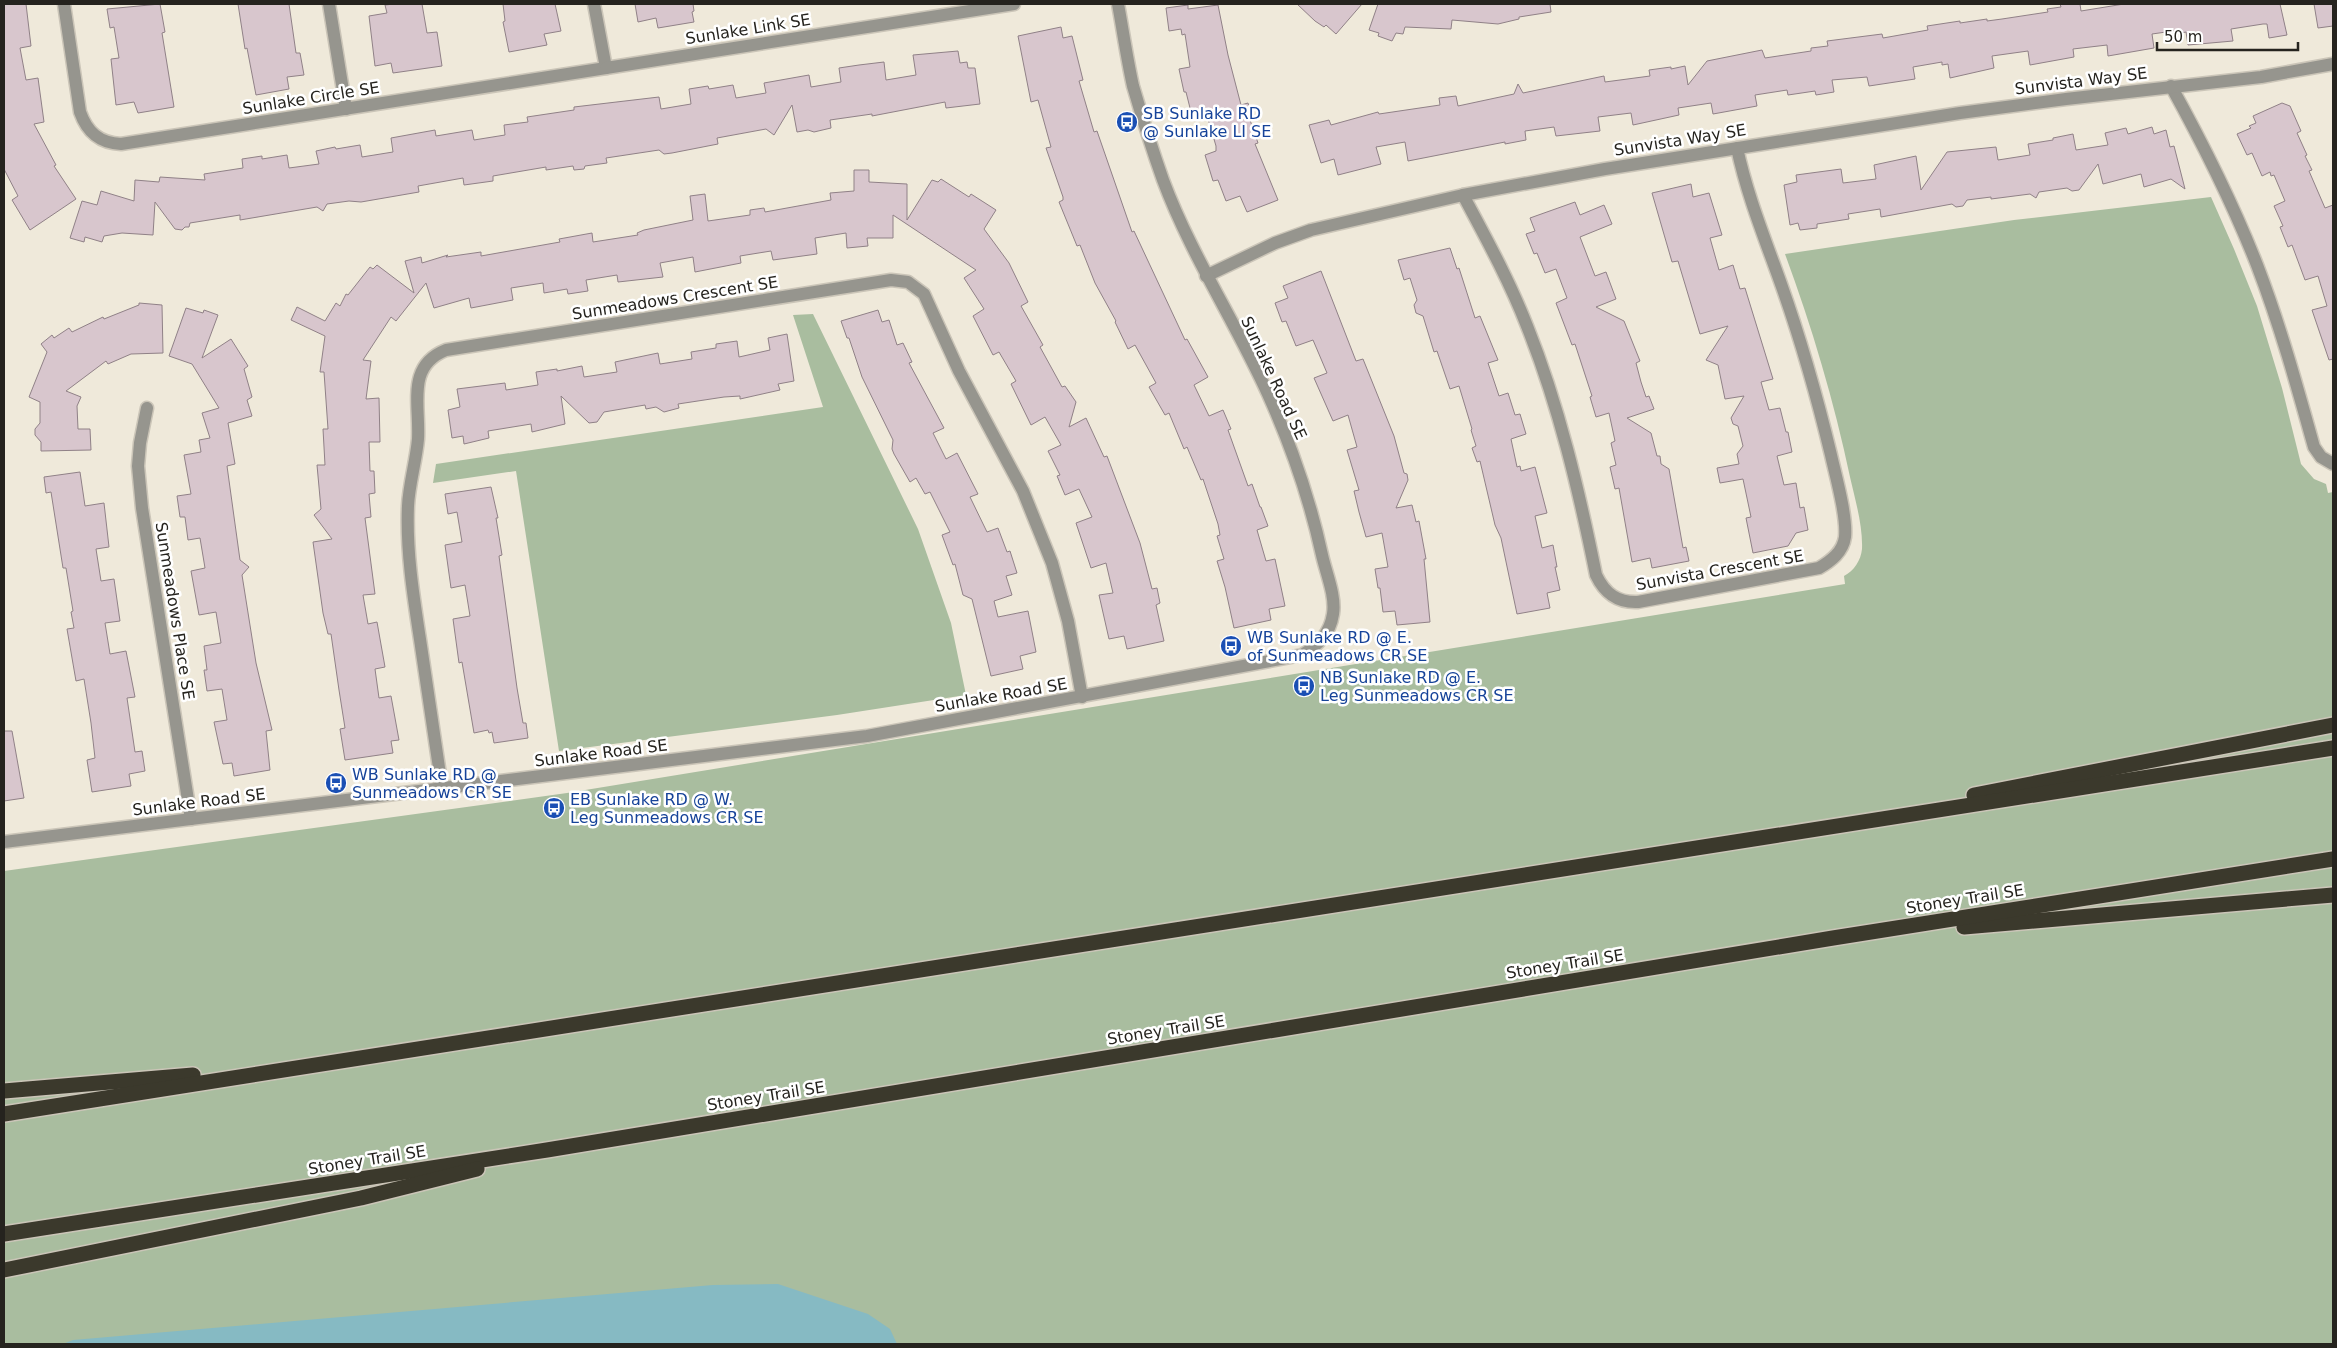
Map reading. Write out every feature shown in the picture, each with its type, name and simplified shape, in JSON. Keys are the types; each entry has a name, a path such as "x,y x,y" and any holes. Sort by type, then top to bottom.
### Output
{"highway":[{"path":"1676,852 2333,726"},
{"path":"4,1114 2333,748"},
{"name":"Stoney Trail SE","path":"4,1234 547,1150 1834,938 2333,859"},
{"path":"1834,938 2333,895"},
{"path":"4,1091 151,1078 264,1072"},
{"path":"4,1270 361,1198 426,1183 547,1150"}],"street":[{"name":"Sunlake Circle SE","path":"64,4 80,112 84,124 94,135 104,141 121,144 606,68"},
{"path":"329,4 346,109"},
{"path":"594,4 606,68"},
{"name":"Sunlake Link SE","path":"606,68 1014,4"},
{"name":"Sunlake Road SE","path":"4,842 867,736 1302,655 1324,639 1333,614 1333,602 1320,542 1300,477 1267,392 1206,276 1184,231 1163,180 1133,85 1118,4"},
{"name":"Sunvista Way SE","path":"1206,276 1276,243 1311,230 1463,195 1605,169 1960,113 2171,86 2261,77 2333,64"},
{"name":"Sunvista Way SE","path":"2171,86 2220,181 2257,265 2289,358 2314,448 2321,457 2333,464"},
{"name":"Sunvista Crescent SE","path":"1463,195 1498,261 1527,326 1561,427 1579,493 1596,576 1602,588 1622,602 1638,602 1819,568 1837,555 1845,539 1845,526 1834,471 1812,382 1782,285 1744,184 1737,148"},
{"name":"Sunmeadows Crescent SE","path":"442,788 412,592 408,545 408,505 418,439 418,385 420,373 427,361 436,354 446,350 891,280 908,282 924,294 958,371 1023,491 1052,564 1068,621 1082,697"},
{"name":"Sunmeadows Place SE","path":"147,408 140,443 138,466 141,500 191,819"}],"green space":[{"path":"2211,197 2257,306 2282,388 2301,464 2314,479 2326,484 2328,493 2333,492 2333,1344 4,1344 4,871 567,793 1845,584 1844,576 1859,561 1862,549 1860,522 1830,392 1785,254 2014,220"},
{"path":"813,314 918,529 951,623 966,695 837,715 559,751 516,471 433,483 436,464 823,407 793,315"}],"water":[{"path":"778,1284 868,1314 890,1329 897,1344 63,1344 73,1340 713,1285"}],"building":[{"path":"4,4 26,4 31,46 20,48 26,80 38,78 44,122 34,124 56,165 54,166 76,199 30,230 12,200 18,196 4,169"},
{"path":"160,4 165,32 162,33 174,107 138,113 134,102 116,105 111,59 119,58 114,27 110,28 107,9"},
{"path":"238,4 289,4 296,53 300,53 304,75 287,77 289,89 256,95 247,48 245,49"},
{"path":"422,4 427,33 437,32 442,66 393,73 391,63 375,66 369,16 387,13 385,5"},
{"path":"503,4 555,4 561,31 544,34 547,45 509,52 503,22 505,21"},
{"path":"635,4 693,4 694,22 658,28 656,18 638,22"},
{"path":"1297,4 1362,4 1336,34 1326,25 1324,27 1315,21"},
{"path":"1378,4 1550,4 1551,12 1519,17 1519,19 1498,24 1452,20 1451,29 1405,27 1403,34 1396,33 1392,41 1378,36 1379,33 1369,30"},
{"path":"2060,4 2080,4 2081,11 2124,4 2280,4 2287,35 2269,38 2267,24 2263,24 2231,29 2233,41 2188,45 2186,32 2181,33 2180,30 2152,34 2154,48 2108,56 2107,45 2073,49 2074,57 2030,65 2028,51 1992,56 1994,68 1950,78 1948,64 1942,65 1942,62 1913,67 1915,79 1869,86 1867,77 1832,80 1834,92 1816,95 1815,91 1788,95 1787,90 1755,95 1757,106 1713,114 1711,103 1678,108 1679,115 1633,125 1631,113 1598,117 1600,131 1556,136 1554,127 1525,131 1526,140 1505,144 1505,142 1408,161 1405,142 1376,147 1381,164 1338,175 1334,159 1321,163 1309,125 1329,120 1331,125 1378,112 1379,114 1440,105 1439,98 1456,96 1458,106 1514,94 1518,84 1523,93 1604,76 1605,82 1650,76 1649,70 1671,67 1671,69 1685,66 1688,85 1707,61 1762,50 1765,58 1811,51 1811,48 1828,46 1827,41 1882,34 1883,38 1928,30 1927,26 1960,21 1960,23 1987,19 1987,21 2048,12 2047,9 2061,7"},
{"path":"2314,4 2333,4 2333,26 2318,28"},
{"path":"1188,5 1188,9 1218,5 1241,105 1248,103 1252,119 1250,120 1258,143 1255,144 1278,200 1247,212 1240,196 1226,201 1218,180 1213,181 1205,155 1216,151 1216,146 1206,112 1192,116 1186,92 1184,92 1179,69 1190,67 1185,34 1182,35 1181,29 1169,31 1166,8"},
{"path":"1061,27 1063,38 1072,36 1083,80 1079,81 1094,132 1097,131 1132,232 1134,231 1185,340 1187,339 1208,377 1194,385 1209,416 1223,410 1231,429 1228,430 1248,486 1252,484 1268,526 1257,530 1266,561 1275,559 1285,606 1269,609 1271,620 1234,628 1217,561 1224,559 1217,536 1220,535 1218,524 1203,479 1201,480 1187,447 1184,449 1169,413 1165,415 1149,387 1156,383 1135,345 1128,349 1116,321 1095,283 1080,245 1077,246 1059,202 1063,200 1063,197 1046,148 1051,147 1038,100 1031,102 1018,36"},
{"path":"958,51 960,63 967,62 968,68 975,68 980,104 946,108 945,102 872,116 872,114 830,120 831,128 814,132 808,130 797,132 792,105 774,135 766,129 717,138 718,144 672,153 664,154 659,150 606,158 607,163 585,166 584,169 574,170 573,166 546,170 546,167 493,176 493,181 464,185 463,178 418,186 419,192 361,202 349,201 327,204 323,211 317,207 240,220 240,215 190,223 189,227 185,227 182,230 175,229 155,202 153,235 122,233 104,236 102,242 85,237 84,242 70,238 82,201 97,205 101,191 134,201 135,180 159,182 160,177 205,180 204,174 243,168 242,159 262,156 262,159 287,155 289,168 319,164 316,151 335,147 336,149 360,145 362,157 393,152 391,138 435,130 436,136 472,130 474,140 505,135 504,125 528,122 527,117 574,110 574,107 659,97 661,109 691,104 689,89 708,86 709,89 733,85 736,98 766,93 764,83 809,75 811,87 841,82 839,68 859,65 884,62 886,80 916,75 913,55"},
{"path":"2282,103 2290,106 2301,131 2297,133 2312,170 2309,171 2325,208 2333,205 2333,359 2329,360 2312,310 2327,306 2318,276 2305,280 2292,245 2288,247 2280,227 2283,226 2274,206 2285,201 2274,175 2271,176 2270,172 2262,176 2252,153 2247,155 2237,134 2251,128 2249,126 2256,123 2253,116"},
{"path":"2152,127 2154,134 2166,130 2170,147 2174,146 2185,189 2171,179 2144,187 2141,174 2103,184 2098,164 2079,190 2072,191 2067,188 2039,192 2036,198 2030,194 1967,200 1963,206 1956,207 1952,204 1881,217 1880,209 1848,214 1849,219 1817,224 1817,228 1800,230 1798,223 1790,225 1784,185 1797,182 1796,175 1841,169 1843,183 1876,179 1874,165 1916,156 1921,190 1947,152 1996,147 1998,160 2030,155 2028,144 2053,140 2053,138 2073,134 2076,150 2108,145 2105,133 2126,128 2128,134"},
{"path":"854,170 869,170 869,182 907,184 907,220 932,180 938,182 941,179 969,197 971,194 996,210 984,229 1009,263 1028,302 1021,306 1043,345 1040,347 1062,387 1065,386 1076,402 1069,427 1086,418 1104,457 1107,456 1140,543 1152,589 1157,588 1160,603 1156,605 1164,641 1127,649 1124,636 1109,639 1099,595 1113,593 1106,563 1091,568 1076,523 1092,517 1079,489 1065,495 1057,476 1060,475 1048,451 1061,445 1045,417 1031,425 1011,384 1016,381 999,352 993,355 973,316 984,309 964,278 976,270 893,215 893,238 867,238 868,246 847,248 846,233 815,238 817,254 773,260 771,251 740,256 741,263 695,272 693,257 660,263 663,277 618,282 617,275 586,280 588,291 568,294 567,289 544,293 543,283 511,288 513,300 471,308 469,298 434,308 426,283 396,321 391,317 363,360 371,361 366,399 379,398 380,442 369,442 370,471 374,471 375,493 369,494 371,517 365,518 375,594 363,595 368,624 377,622 385,667 375,669 379,698 391,696 399,740 391,741 393,753 345,760 340,729 345,728 331,634 328,634 323,613 313,542 332,539 314,515 321,509 317,465 325,465 323,429 328,429 324,372 320,372 325,336 291,320 297,307 325,321 336,303 340,306 346,294 348,295 370,267 373,269 377,265 414,293 405,261 421,257 422,263 448,255 446,257 481,252 481,256 560,242 559,239 592,233 593,242 638,235 637,233 644,230 693,220 690,196 705,194 708,221 750,215 750,210 764,208 765,212 831,200 830,193 854,191"},
{"path":"1691,184 1693,197 1709,193 1722,235 1710,238 1719,270 1733,265 1740,289 1745,288 1773,379 1761,382 1769,410 1780,408 1786,432 1788,432 1792,452 1777,456 1784,485 1796,483 1800,508 1804,507 1808,530 1796,533 1788,546 1753,553 1746,518 1751,517 1743,479 1720,483 1717,468 1739,464 1737,454 1743,446 1738,426 1733,424 1731,418 1744,396 1725,399 1718,365 1706,360 1728,326 1700,334 1678,261 1672,262 1652,193"},
{"path":"1575,202 1580,215 1604,205 1612,224 1580,237 1595,276 1606,272 1616,299 1596,307 1624,321 1640,361 1636,363 1641,382 1646,397 1649,396 1654,409 1627,418 1651,433 1657,456 1660,456 1661,464 1669,469 1683,548 1686,547 1689,561 1652,568 1650,558 1632,562 1619,488 1615,489 1610,467 1616,465 1611,443 1615,441 1609,413 1596,417 1590,397 1592,396 1575,344 1572,345 1556,303 1567,298 1556,269 1545,273 1537,253 1534,254 1526,234 1535,231 1530,218"},
{"path":"1450,248 1457,269 1459,268 1475,318 1480,316 1498,360 1488,363 1499,396 1508,393 1515,415 1520,414 1526,434 1511,439 1517,467 1520,466 1521,471 1535,467 1547,513 1535,516 1542,548 1553,545 1557,567 1555,567 1560,590 1547,593 1550,608 1517,614 1501,538 1495,525 1480,461 1477,462 1472,448 1476,446 1459,386 1450,389 1437,351 1434,352 1423,316 1416,313 1414,305 1417,300 1410,278 1404,280 1398,260"},
{"path":"1321,271 1356,361 1363,359 1394,436 1404,473 1407,474 1408,480 1396,508 1412,505 1416,522 1419,521 1426,559 1424,559 1430,622 1397,625 1395,611 1383,612 1375,569 1388,567 1382,533 1366,537 1354,491 1359,490 1347,450 1357,447 1348,415 1333,421 1314,378 1327,373 1313,340 1296,346 1286,321 1282,322 1275,303 1288,298 1283,286"},
{"path":"139,303 162,305 163,353 131,354 108,364 106,361 66,391 81,397 77,406 78,429 90,429 91,450 41,451 41,442 35,435 35,429 40,423 40,402 29,397 47,352 41,344 52,335 54,338 69,328 72,332 103,317 104,319 139,305"},
{"path":"186,308 203,313 204,310 218,315 202,358 231,339 248,366 244,369 252,397 247,400 252,416 228,423 235,464 227,466 240,560 249,567 242,575 256,663 272,730 266,731 270,770 234,776 232,763 223,764 214,722 227,720 222,689 207,691 204,670 207,670 204,646 221,643 216,612 199,615 191,571 205,568 200,538 188,540 185,517 180,517 177,496 191,494 184,455 201,452 199,440 210,438 202,413 219,408 192,364 169,356"},
{"path":"878,310 882,322 889,320 897,345 903,343 912,362 909,363 944,428 933,433 946,459 957,453 978,494 970,497 987,532 998,528 1007,552 1010,551 1017,573 1006,576 1012,595 994,601 998,617 1028,611 1036,652 1020,656 1023,669 991,676 972,599 963,595 955,564 953,565 942,535 950,532 930,492 925,494 916,478 910,482 894,454 892,449 893,440 862,377 849,338 847,338 841,321"},
{"path":"787,334 794,381 778,384 780,390 740,399 740,396 724,397 678,404 679,408 664,412 656,407 646,409 645,405 604,412 597,422 589,423 561,396 565,424 532,432 531,424 488,431 489,438 464,444 463,436 452,438 448,410 460,407 457,389 505,383 506,390 538,385 536,372 557,369 557,371 582,366 584,377 617,372 615,362 658,353 660,364 692,359 691,352 716,348 716,344 737,341 739,357 770,350 768,338"},
{"path":"80,472 85,506 104,503 109,547 96,549 101,581 114,579 120,621 105,623 110,654 126,651 135,697 127,698 135,752 142,751 145,771 129,774 131,786 92,792 87,760 95,758 91,723 84,679 76,681 67,629 74,628 71,612 73,611 66,568 63,568 51,492 46,493 44,477"},
{"path":"491,487 498,518 496,518 502,555 499,556 517,688 523,723 526,723 528,738 494,743 492,732 489,733 488,730 474,733 462,662 459,663 453,619 470,616 465,585 451,588 445,545 462,542 457,512 448,514 445,494"},
{"path":"4,731 12,731 24,798 4,801"}],"place":[{"name":"SB Sunlake RD @ Sunlake LI SE","path":"1127,122"},
{"name":"WB Sunlake RD @ E. of Sunmeadows CR SE","path":"1231,646"},
{"name":"NB Sunlake RD @ E. Leg Sunmeadows CR SE","path":"1304,686"},
{"name":"WB Sunlake RD @ Sunmeadows CR SE","path":"336,783"},
{"name":"EB Sunlake RD @ W. Leg Sunmeadows CR SE","path":"554,808"}]}
